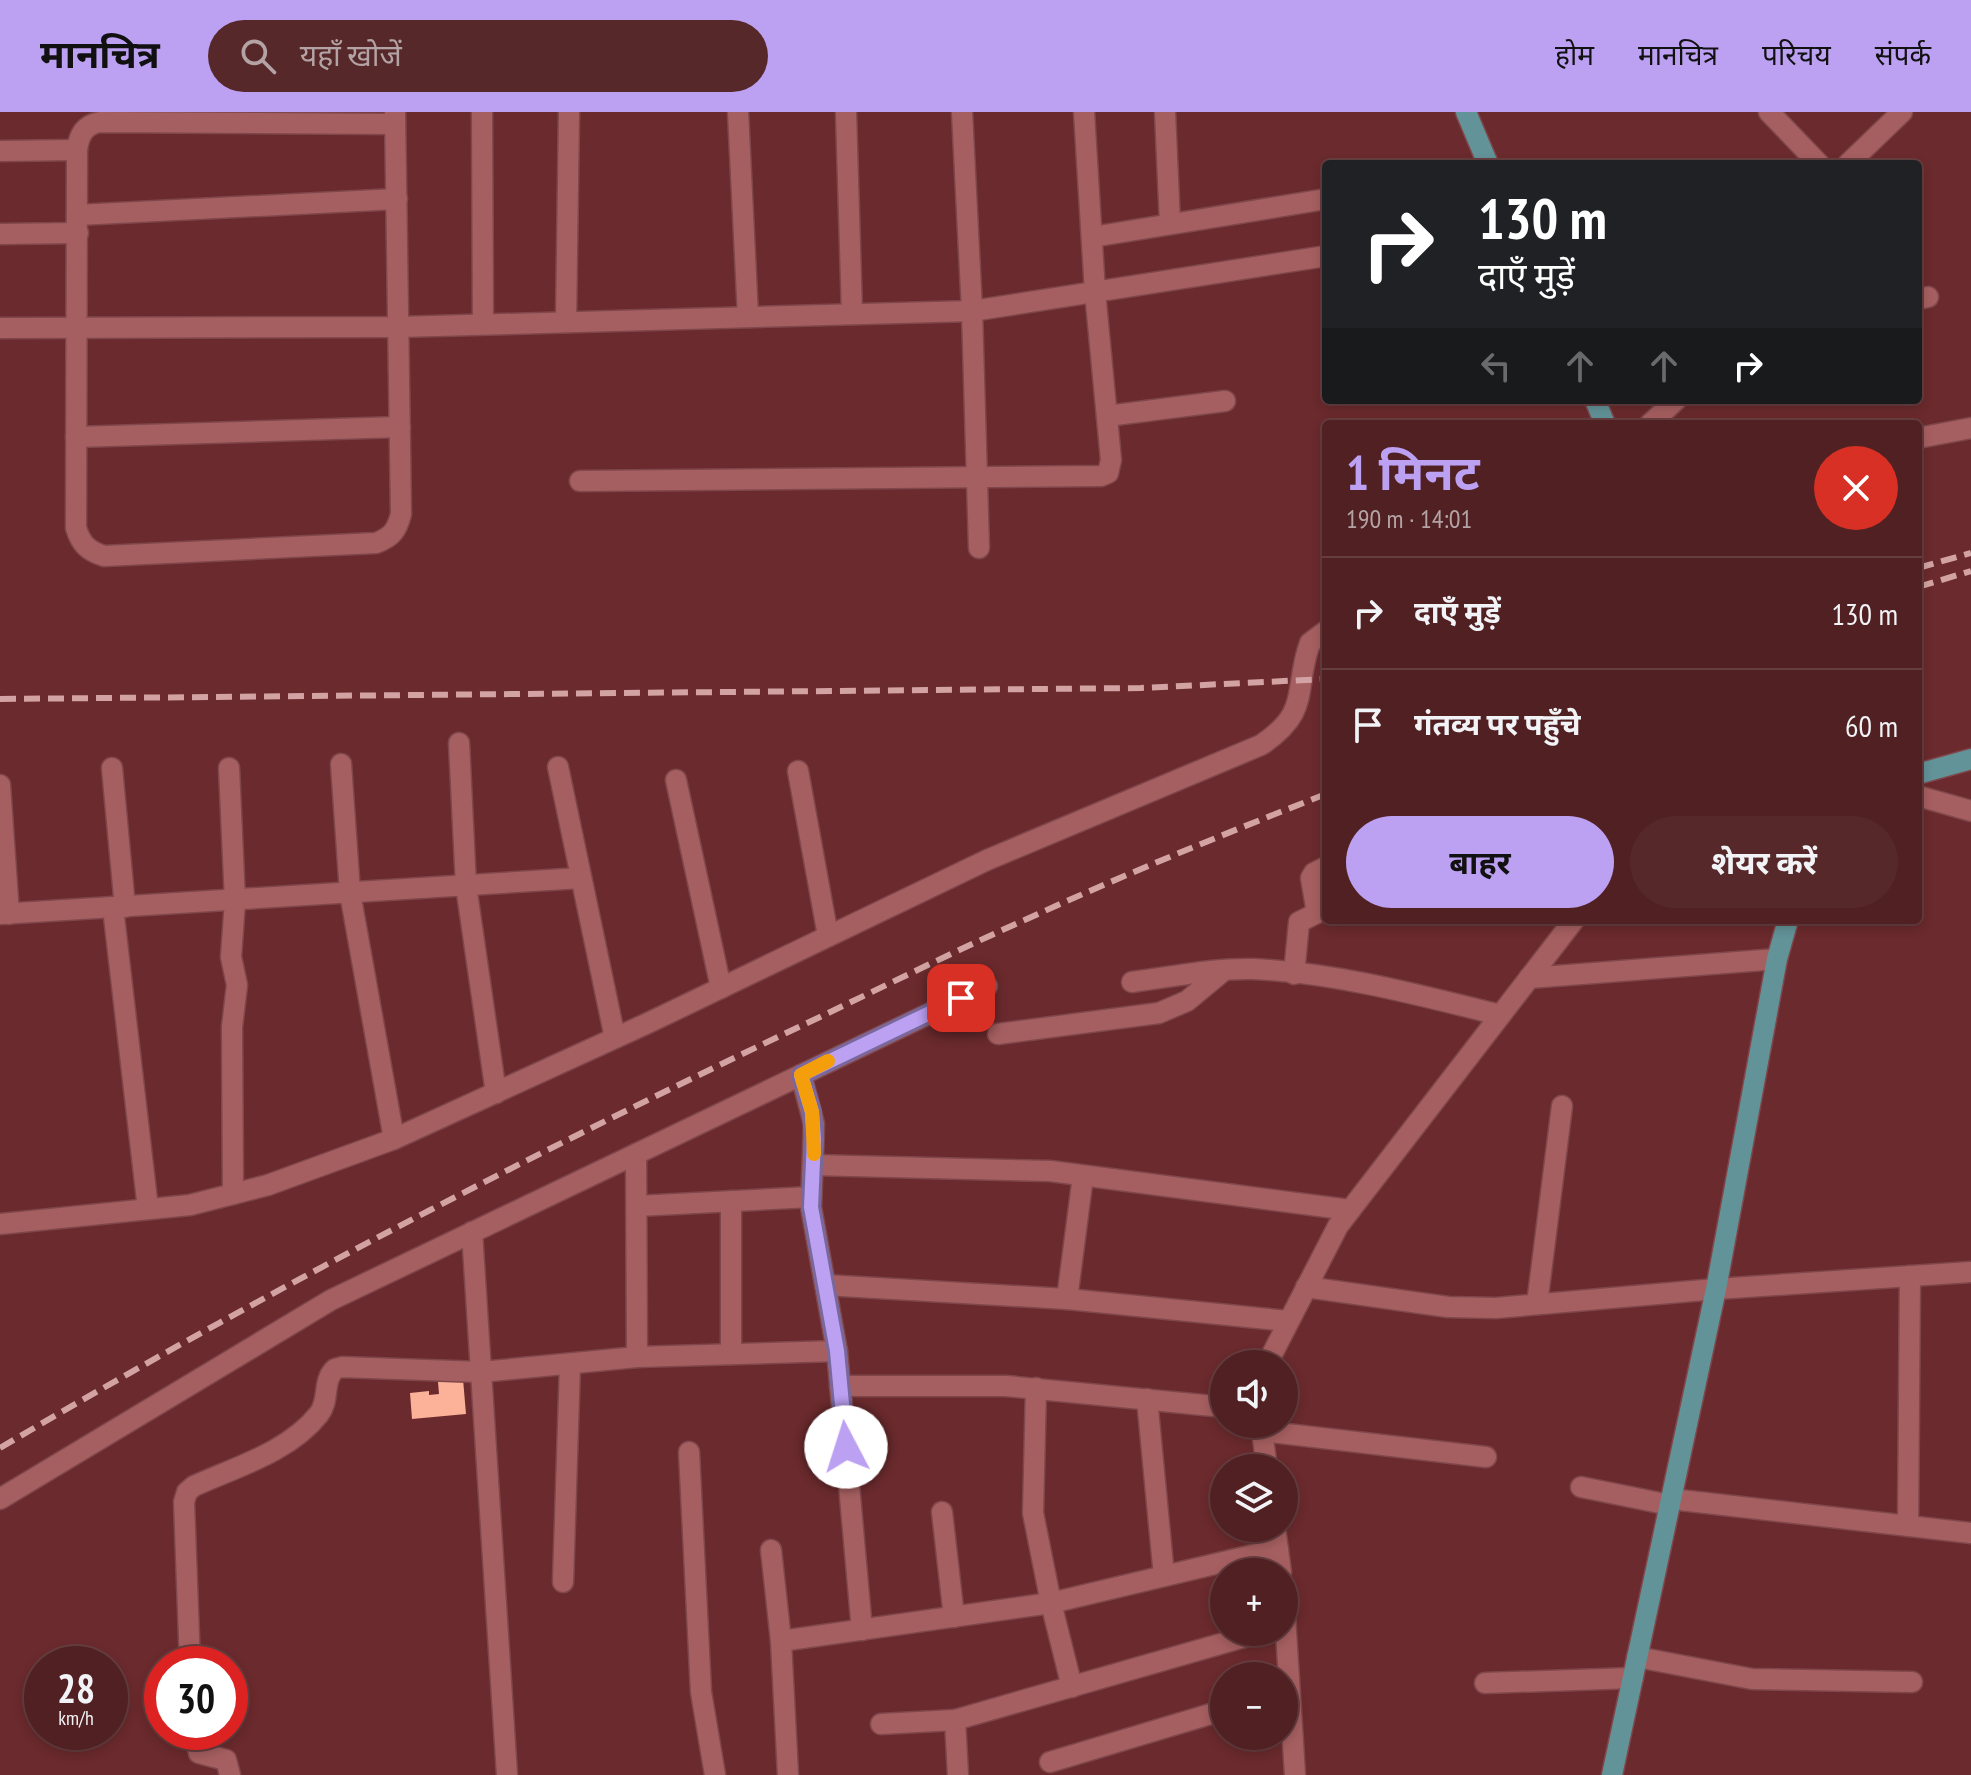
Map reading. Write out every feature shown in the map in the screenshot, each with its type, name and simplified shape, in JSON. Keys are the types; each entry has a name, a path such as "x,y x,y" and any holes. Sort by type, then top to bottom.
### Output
{"main road":[{"path":"1466,112 1486,160"},
{"path":"1922,773 1971,759"},
{"path":"1612,1775 1716,1289 1777,959 1787,924"}],"street":[{"path":"482,112 483,324"},
{"path":"566,322 569,112"},
{"path":"738,112 748,317"},
{"path":"846,112 852,314"},
{"path":"962,112 979,548"},
{"path":"580,481 1101,476 1108,473 1111,467 1095,292 1084,112"},
{"path":"1165,112 1170,224"},
{"path":"1769,112 1815,160"},
{"path":"1852,160 1902,112"},
{"path":"395,118 401,514 398,527 389,538 376,543 104,556 90,551 80,540 76,528 77,150 82,130 100,122 395,118"},
{"path":"0,151 77,150"},
{"path":"0,234 77,224 397,199"},
{"path":"1092,237 1322,200"},
{"path":"0,328 398,327 972,311 1322,257"},
{"path":"1107,416 1225,401"},
{"path":"1654,420 1672,404"},
{"path":"76,437 400,427"},
{"path":"1922,437 1971,428"},
{"path":"0,1224 190,1205 268,1185 394,1139 615,1038 987,860 1261,745 1293,717 1310,643 1322,634"},
{"path":"459,743 466,886 496,1093"},
{"path":"341,764 350,893 394,1139"},
{"path":"558,767 615,1038"},
{"path":"112,768 119,907 148,1209"},
{"path":"229,768 235,901 231,957 237,985 232,1027 233,1194"},
{"path":"798,771 828,936"},
{"path":"676,780 721,988"},
{"path":"0,785 5,914 581,878"},
{"path":"1922,797 1971,811"},
{"path":"1294,974 1299,922 1317,913 1311,878 1322,869"},
{"path":"1274,1350 1330,1239 1350,1210 1571,924"},
{"path":"1529,978 1777,959"},
{"path":"1132,982 1254,969 1373,984 1500,1015"},
{"path":"998,1034 1159,1013 1187,1001 1222,972"},
{"path":"0,1499 331,1300 987,986"},
{"path":"801,1075 812,1112 811,1197 837,1351 862,1630"},
{"path":"1537,1304 1562,1106"},
{"path":"636,1154 637,1357"},
{"path":"813,1165 1050,1171 1350,1210"},
{"path":"1067,1299 1083,1176"},
{"path":"637,1206 811,1197"},
{"path":"731,1201 731,1354"},
{"path":"472,1232 507,1775"},
{"path":"1306,1287 1448,1307 1496,1308 1971,1272"},
{"path":"1908,1526 1910,1276"},
{"path":"825,1285 1067,1299 1288,1321"},
{"path":"189,1646 184,1502 187,1492 296,1437 324,1407 327,1381 335,1369 481,1372 637,1357 837,1351"},
{"path":"563,1582 570,1364"},
{"path":"840,1386 1036,1388 1210,1406"},
{"path":"1036,1388 1033,1513 1072,1687"},
{"path":"1147,1399 1164,1576"},
{"path":"1298,1432 1486,1457"},
{"path":"689,1452 701,1692 715,1775"},
{"path":"1581,1487 1671,1502 1971,1533"},
{"path":"942,1512 954,1617"},
{"path":"1277,1542 1279,1558"},
{"path":"781,1641 1051,1603 1278,1549"},
{"path":"771,1550 781,1641 788,1775"},
{"path":"881,1724 955,1720 1214,1646"},
{"path":"1637,1657 1752,1679 1912,1682"},
{"path":"1485,1683 1633,1678"},
{"path":"1050,1762 1210,1714"},
{"path":"955,1720 958,1775"},
{"path":"198,1750 199,1753 226,1760 230,1775"},
{"path":"1293,1750 1295,1775"}],"building":[{"path":"463,1379 466,1414 412,1419 410,1393 429,1391 429,1395 439,1394 438,1382"}],"railway":[{"path":"1922,567 1971,553"},
{"path":"1922,586 1971,571"},
{"path":"0,699 1141,688 1322,679"},
{"path":"0,1448 192,1338 386,1233 682,1083 1109,882 1322,796"}],"slow traffic":[{"path":"814,1154 812,1112 801,1075 828,1061"}],"route":[{"path":"846,1447 837,1351 811,1207 812,1112 801,1075 961,998"}]}
